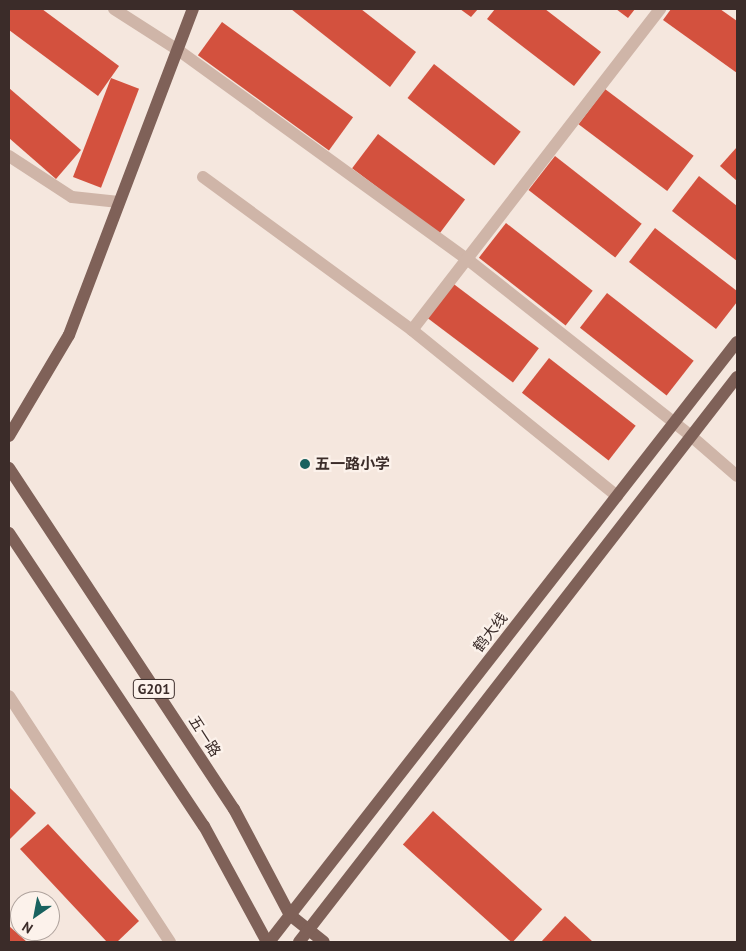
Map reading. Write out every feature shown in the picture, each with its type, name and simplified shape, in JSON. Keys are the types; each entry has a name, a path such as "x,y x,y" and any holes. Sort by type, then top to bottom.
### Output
{"main road":[{"path":"9,436 69,335 193,9"},
{"name":"鹤大线","path":"268,942 737,342"},
{"path":"298,942 737,377"},
{"name":"五一路","path":"9,468 234,810 290,915 324,942"},
{"path":"9,533 204,826 268,942"}],"street":[{"path":"114,9 178,50 467,259 675,422 737,476"},
{"path":"412,330 660,9"},
{"path":"9,156 72,197 118,202"},
{"path":"203,177 412,330 617,496"},
{"path":"9,696 170,942"}],"building":[{"path":"9,9 42,9 119,66 98,96 9,30"},
{"path":"291,9 361,9 416,52 390,87"},
{"path":"460,9 478,9 471,17"},
{"path":"495,9 545,9 601,52 574,86 487,19"},
{"path":"616,9 635,9 628,18"},
{"path":"671,9 720,9 737,21 737,73 663,20"},
{"path":"222,22 353,117 329,150 198,55"},
{"path":"434,64 521,132 494,166 408,98"},
{"path":"111,78 139,89 101,188 73,177"},
{"path":"9,88 81,150 56,179 9,138"},
{"path":"605,89 694,156 667,191 579,124"},
{"path":"378,134 465,200 439,234 352,168"},
{"path":"737,147 737,181 720,166"},
{"path":"555,156 642,224 615,258 529,190"},
{"path":"699,176 737,206 737,261 672,211"},
{"path":"506,223 593,291 566,325 479,258"},
{"path":"655,228 737,291 737,302 716,329 629,262"},
{"path":"451,282 539,348 513,383 425,316"},
{"path":"607,293 694,361 667,395 580,328"},
{"path":"549,358 636,426 609,460 522,393"},
{"path":"9,787 36,813 9,840"},
{"path":"433,811 542,909 511,942 403,844"},
{"path":"48,824 139,921 117,942 107,942 20,849"},
{"path":"565,916 593,942 541,942"},
{"path":"9,926 10,941 27,942 9,942"}],"place":[{"name":"五一路小学","path":"305,464"}]}
